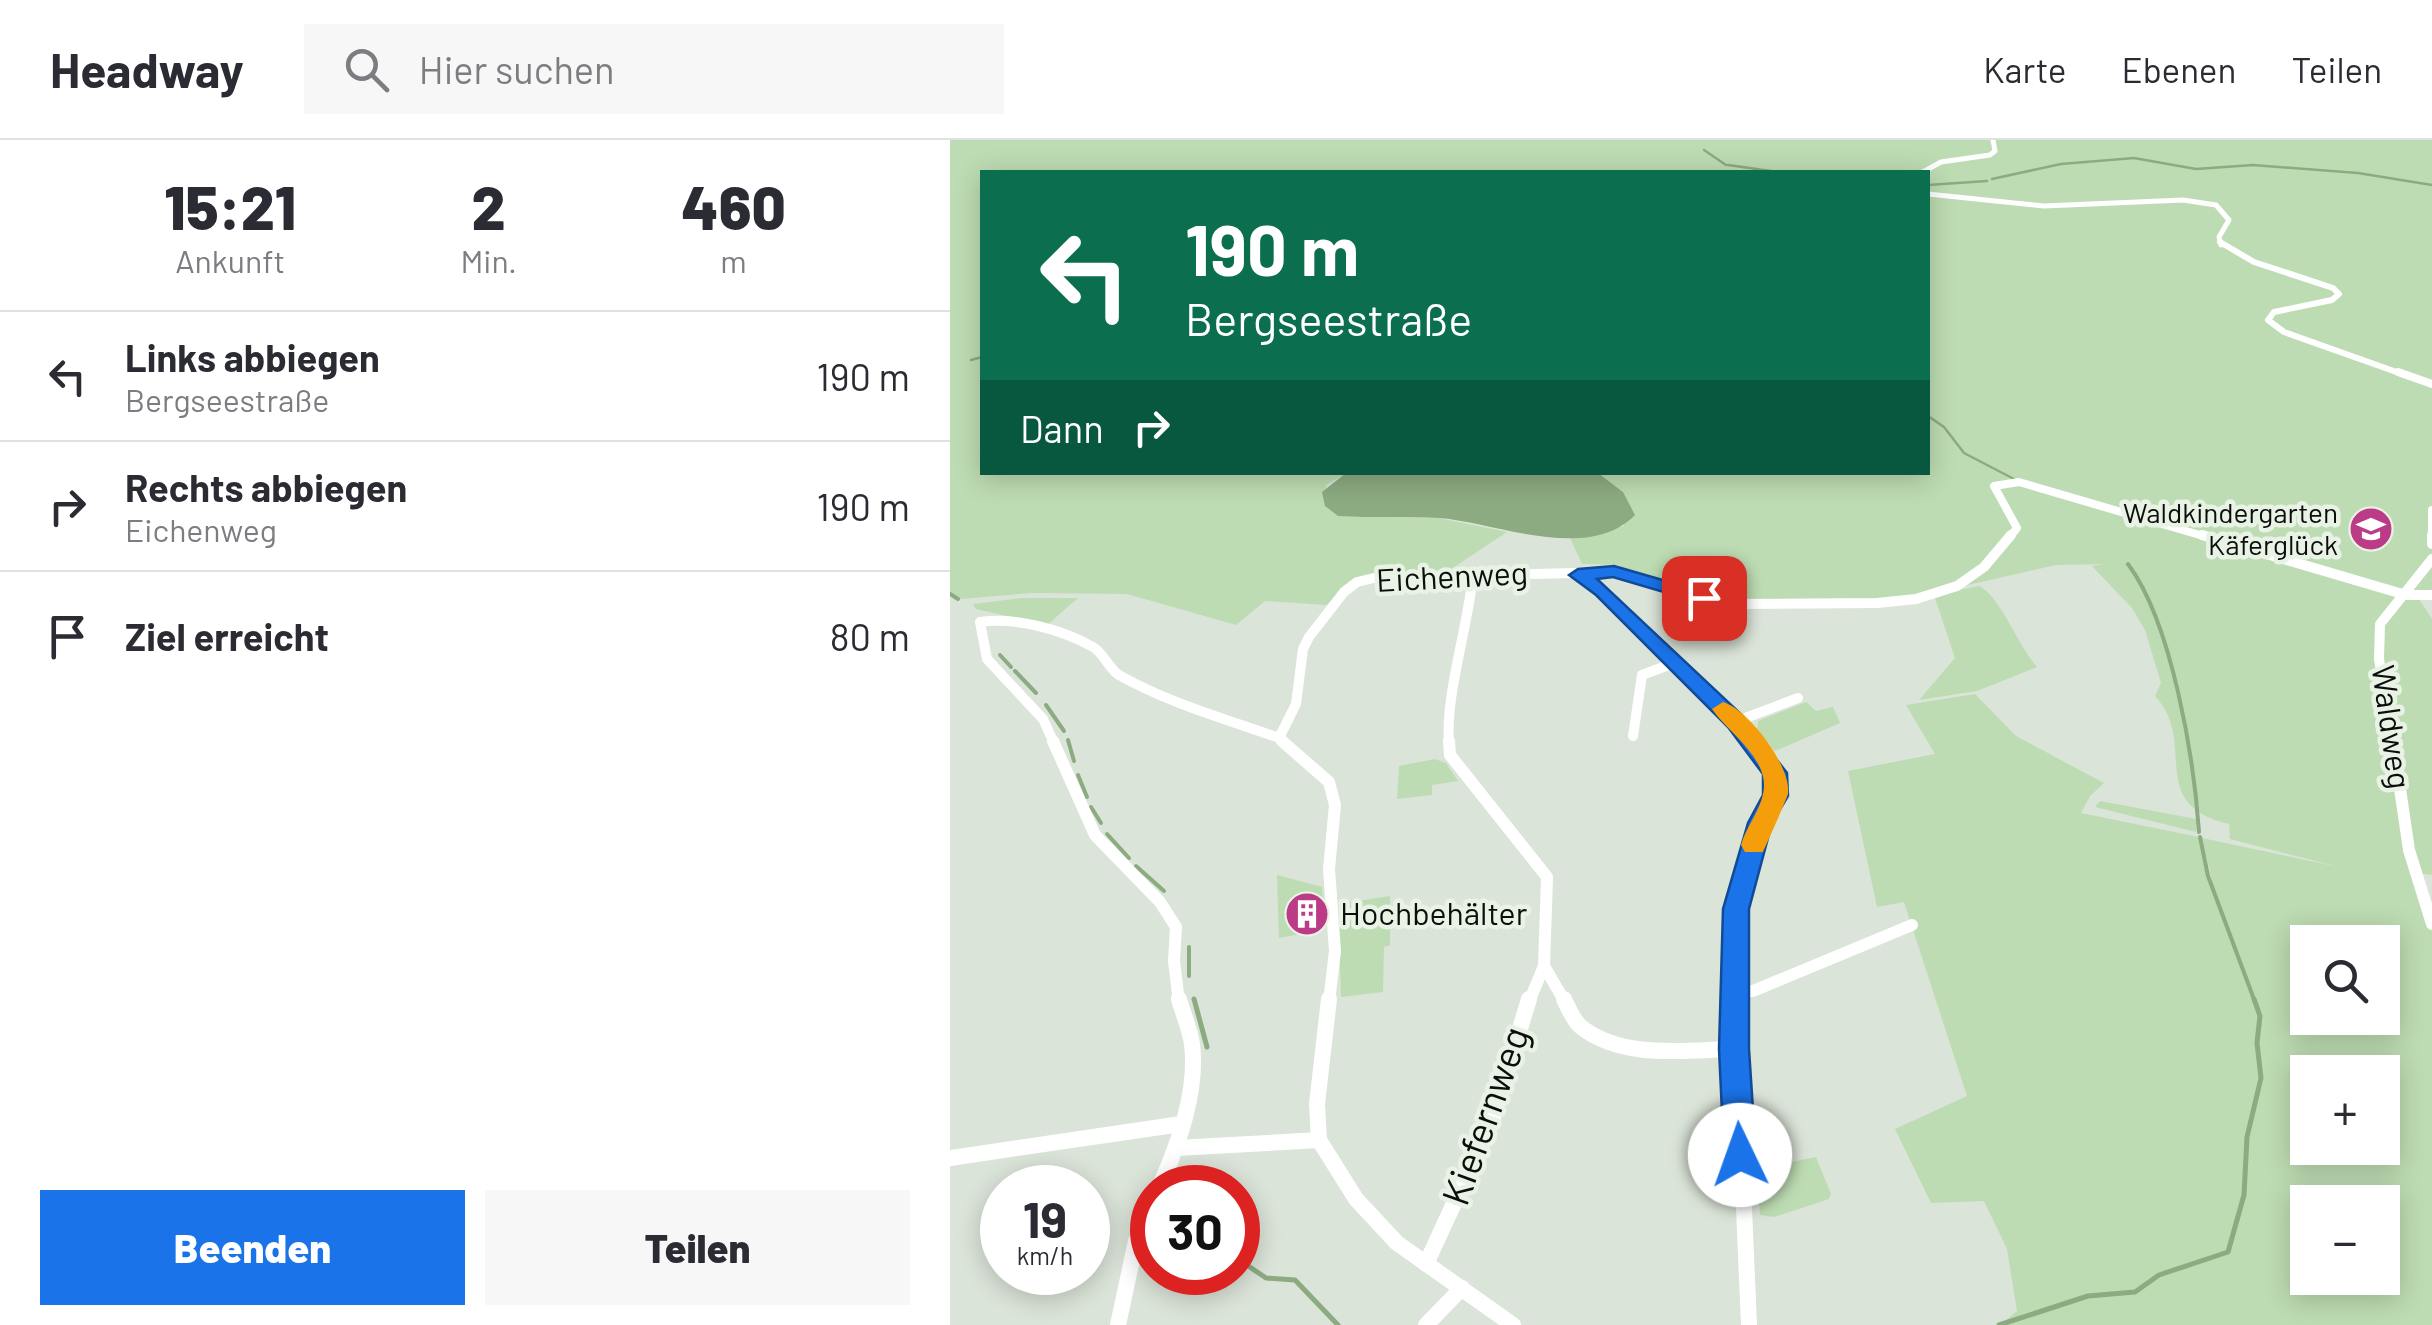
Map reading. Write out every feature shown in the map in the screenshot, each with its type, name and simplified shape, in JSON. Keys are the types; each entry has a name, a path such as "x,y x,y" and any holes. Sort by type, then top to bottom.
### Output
{"street":[{"path":"1927,170 1941,162 1990,155 1995,151 1993,140"},
{"path":"1930,194 2006,204 2086,205 2129,199 2216,205 2228,220 2219,237 2220,246 2254,262 2333,288 2339,294 2332,300 2274,312 2268,320 2271,324 2432,384"},
{"name":"Eichenweg","path":"1279,738 1296,704 1303,649 1344,592 1357,582 1374,578 1614,572 1677,593 1730,604 1830,606 1916,599 1957,586 2004,547 2016,528 1994,486 2001,482 2023,484 2406,595"},
{"path":"2432,510 2432,544"},
{"name":"Waldweg","path":"2432,559 2380,625 2381,677 2411,861 2432,924"},
{"path":"1473,575 1468,624 1447,721 1450,755 1547,877 1544,966 1579,1025 1612,1043 1655,1052 1734,1049"},
{"path":"1578,575 1603,591 1736,722 1765,755 1778,785 1760,823 1736,909 1734,1049 1749,1325"},
{"path":"2406,595 2432,595"},
{"path":"1169,1165 1177,1148 1193,1074 1192,1042 1178,997 1176,927 1160,902 1095,835 1043,719 987,659 980,622 1002,620 1038,627 1096,648 1115,674 1279,738 1329,782 1336,805 1330,869 1335,951 1317,1104 1319,1140 1356,1198 1397,1243 1513,1325"},
{"path":"1633,736 1642,675 1674,663"},
{"path":"1736,722 1798,698"},
{"path":"1737,991 1752,991 1912,925"},
{"name":"Kiefernweg","path":"1426,1264 1474,1172 1502,1094 1526,998 1544,966"},
{"path":"950,1158 1181,1124"},
{"path":"1177,1148 1319,1140"},
{"path":"1118,1325 1130,1269"},
{"path":"1426,1325 1462,1288"}],"shaded area":[{"path":"950,140 2432,140 2432,595 2417,596 2432,619 2432,875 2416,873 2432,924 2432,1325 2000,1325 2017,1311 2007,1249 1984,1201 1931,1203 1895,1129 1967,1096 1904,902 1877,907 1848,771 1935,754 1906,705 1975,694 2016,736 2104,783 2090,796 2081,813 2199,837 2215,894 2202,838 2339,867 2230,839 2229,824 2203,815 2188,802 2180,787 2173,733 2155,696 2161,683 2145,630 2132,608 2092,566 2104,564 2056,565 1915,597 1730,604 1641,578 1618,565 1582,564 1570,538 1624,526 1623,492 1601,475 1930,475 1930,170 980,170 980,475 1343,475 1326,485 1325,505 1338,516 1439,518 1507,532 1445,573 1359,577 1326,605 1265,601 1236,625 1127,594 1032,593 961,599 950,595"},
{"path":"1343,475 1601,475 1623,492 1635,515 1615,529 1568,538 1440,518 1338,516 1325,506 1322,492"},
{"path":"1979,586 1995,600 2037,667 1977,691 1919,700 1955,658 1934,595"},
{"path":"1023,598 1078,598 1047,625 976,609 973,604"},
{"path":"1806,702 1816,711 1833,707 1840,723 1775,751 1757,730 1758,721"},
{"path":"1435,759 1446,763 1458,781 1432,785 1432,795 1397,799 1399,766"},
{"path":"2100,801 2196,819 2196,832 2095,807"},
{"path":"1277,875 1322,887 1323,903 1312,906 1312,919 1323,917 1323,930 1279,938"},
{"path":"1390,896 1390,945 1384,947 1383,992 1341,997 1338,904"},
{"path":"1816,1157 1831,1194 1829,1199 1774,1217 1760,1215 1756,1169"}],"waterway":[{"path":"1704,150 1726,165"},
{"path":"1992,179 2061,164 2134,158 2196,169 2253,165 2358,173 2432,185"},
{"path":"1728,165 1764,170"},
{"path":"1930,185 1987,181"},
{"path":"971,360 980,358"},
{"path":"1930,417 1944,427 1964,453 2014,479"},
{"path":"2128,564 2157,620 2178,692 2199,832"},
{"path":"950,594 958,599"},
{"path":"1000,655 1011,667"},
{"path":"1015,671 1036,693"},
{"path":"1046,705 1064,731"},
{"path":"1068,740 1074,761"},
{"path":"1078,775 1087,797"},
{"path":"1091,807 1101,823"},
{"path":"1107,834 1129,858"},
{"path":"2200,837 2208,876 2255,1002"},
{"path":"1136,866 1164,891"},
{"path":"1189,947 1189,976"},
{"path":"1194,999 1207,1047"},
{"path":"1999,1325 2088,1296 2135,1292 2159,1275 2228,1252 2244,1195 2247,1137 2261,1078 2257,1043 2260,1016 2254,999"},
{"path":"1260,1274 1295,1280 1338,1325"}],"slow traffic":[{"path":"1723,709 1765,755 1778,785 1754,845"}],"place":[{"name":"Waldkindergarten Käferglück","path":"2371,529"},
{"name":"Hochbehälter","path":"1307,914"}],"route":[{"path":"1704,598 1614,572 1578,575 1603,591 1752,738 1775,773 1776,796 1760,823 1736,909 1734,1049 1740,1155"}]}
